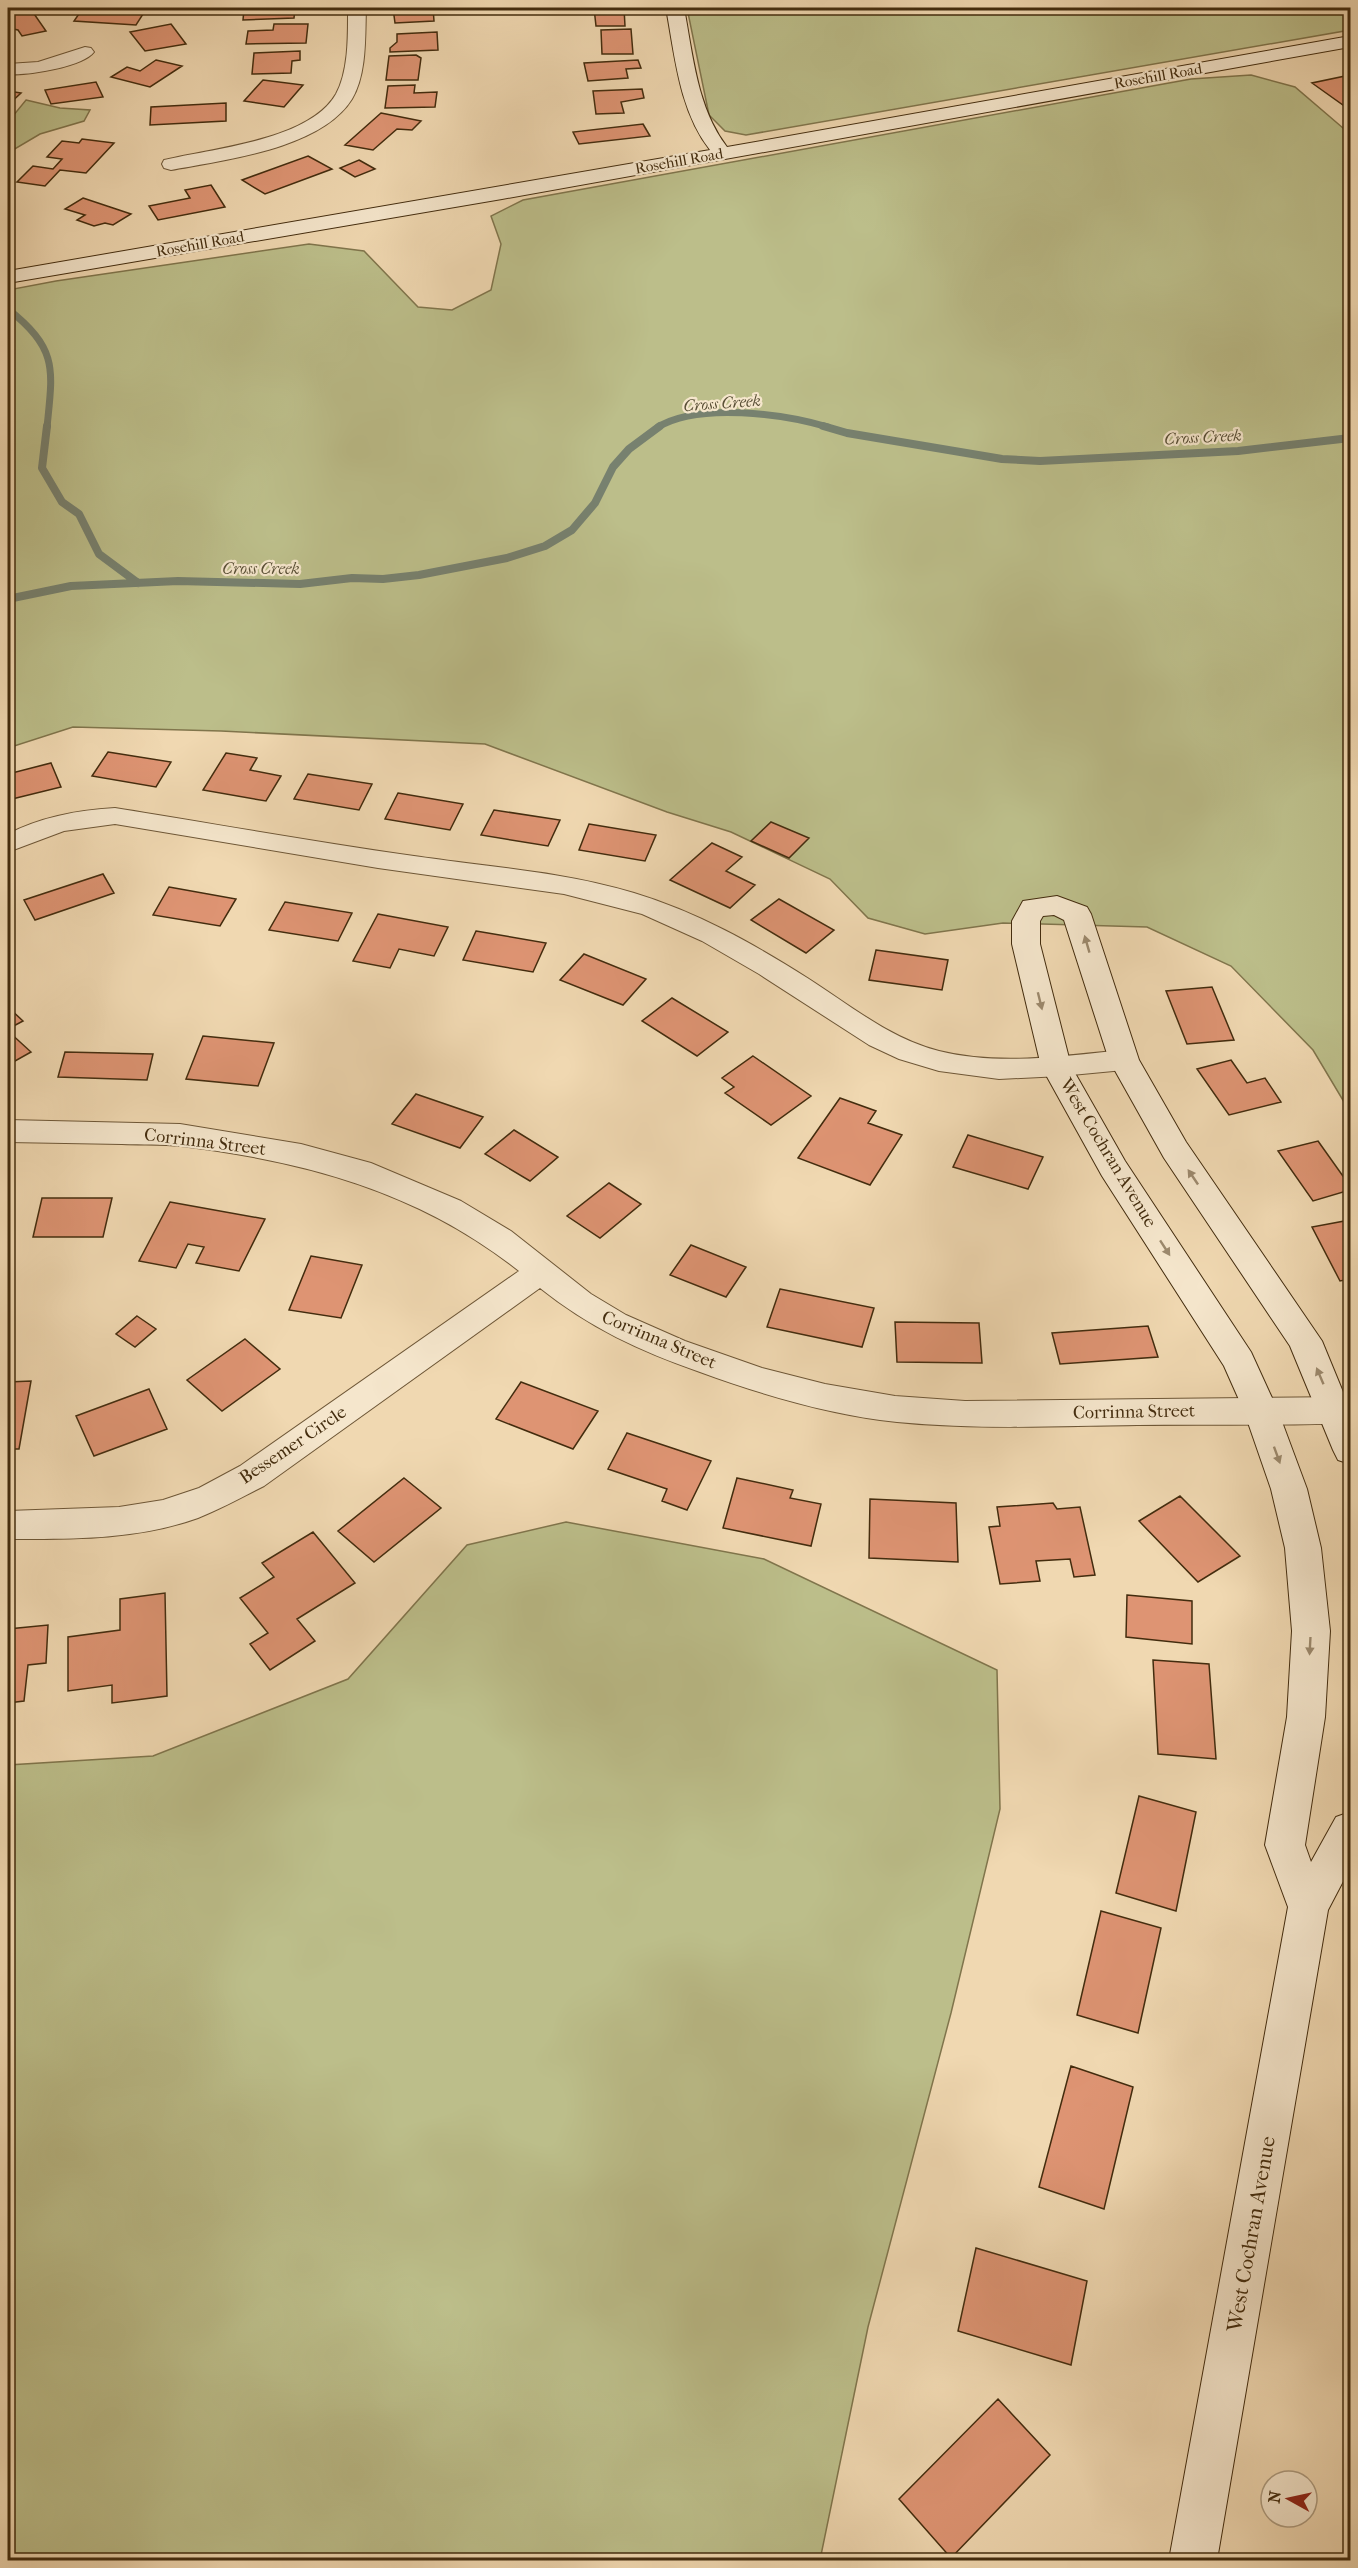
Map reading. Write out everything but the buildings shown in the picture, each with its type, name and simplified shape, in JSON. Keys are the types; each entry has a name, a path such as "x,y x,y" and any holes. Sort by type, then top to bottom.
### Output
{"street":[{"path":"171,164 236,152 279,140 324,119 343,98 349,84 357,8"},
{"path":"675,8 696,108 709,137 722,153"},
{"name":"Rosehill Road","path":"8,278 1350,42"},
{"path":"8,69 32,68 56,63 85,52"},
{"path":"8,844 59,823 96,816 115,816 587,889 649,907 714,934 896,1047 933,1061 974,1069 1015,1070 1124,1060"},
{"name":"West Cochran Avenue","path":"1308,1907 1285,1845 1306,1717 1311,1631 1304,1560 1289,1489 1261,1411 1239,1361 1113,1168 1056,1066 1026,944 1026,921 1033,908 1057,905 1077,914 1124,1060 1175,1150 1305,1341 1342,1410 1350,1450"},
{"name":"Corrinna Street","path":"8,1131 180,1136 301,1155 360,1171 450,1209 500,1239 580,1303 615,1324 674,1350 759,1380 825,1397 895,1409 965,1414 1342,1410"},
{"name":"Bessemer Circle","path":"8,1525 115,1524 187,1507 209,1498 252,1476 542,1271"},
{"name":"West Cochran Avenue","path":"1193,2560 1308,1907 1350,1830"}],"green space":[{"path":"687,8 1350,8 1350,30 746,135 725,131 709,115"},
{"path":"1251,75 1295,87 1350,134 1350,1112 1313,1050 1231,966 1147,927 1003,923 925,934 868,918 830,879 731,832 667,812 485,744 221,731 73,727 8,748 8,290 309,244 364,251 418,307 452,310 491,290 501,244 491,216 523,200 1191,79"},
{"path":"26,100 60,108 90,110 84,121 40,134 8,153 8,119"},
{"path":"566,1522 764,1559 997,1670 1000,1809 951,2013 868,2327 820,2560 8,2560 8,1765 153,1756 348,1679 467,1545"}],"waterway":[{"path":"8,309 24,323 44,348 50,374 47,427"},
{"name":"Cross Creek","path":"660,426 675,419 696,415 742,413 789,418 828,427"},
{"path":"47,426 42,468 62,502 79,514 99,554 138,583"},
{"name":"Cross Creek","path":"138,583 178,581 300,584 352,578 383,579 419,575 507,558 545,546 572,530 595,503 613,467 629,449 660,426"},
{"name":"Cross Creek","path":"823,426 847,433 1002,459 1040,461 1238,451 1350,438"},
{"name":"Cross Creek","path":"8,599 71,586 138,583"}]}
